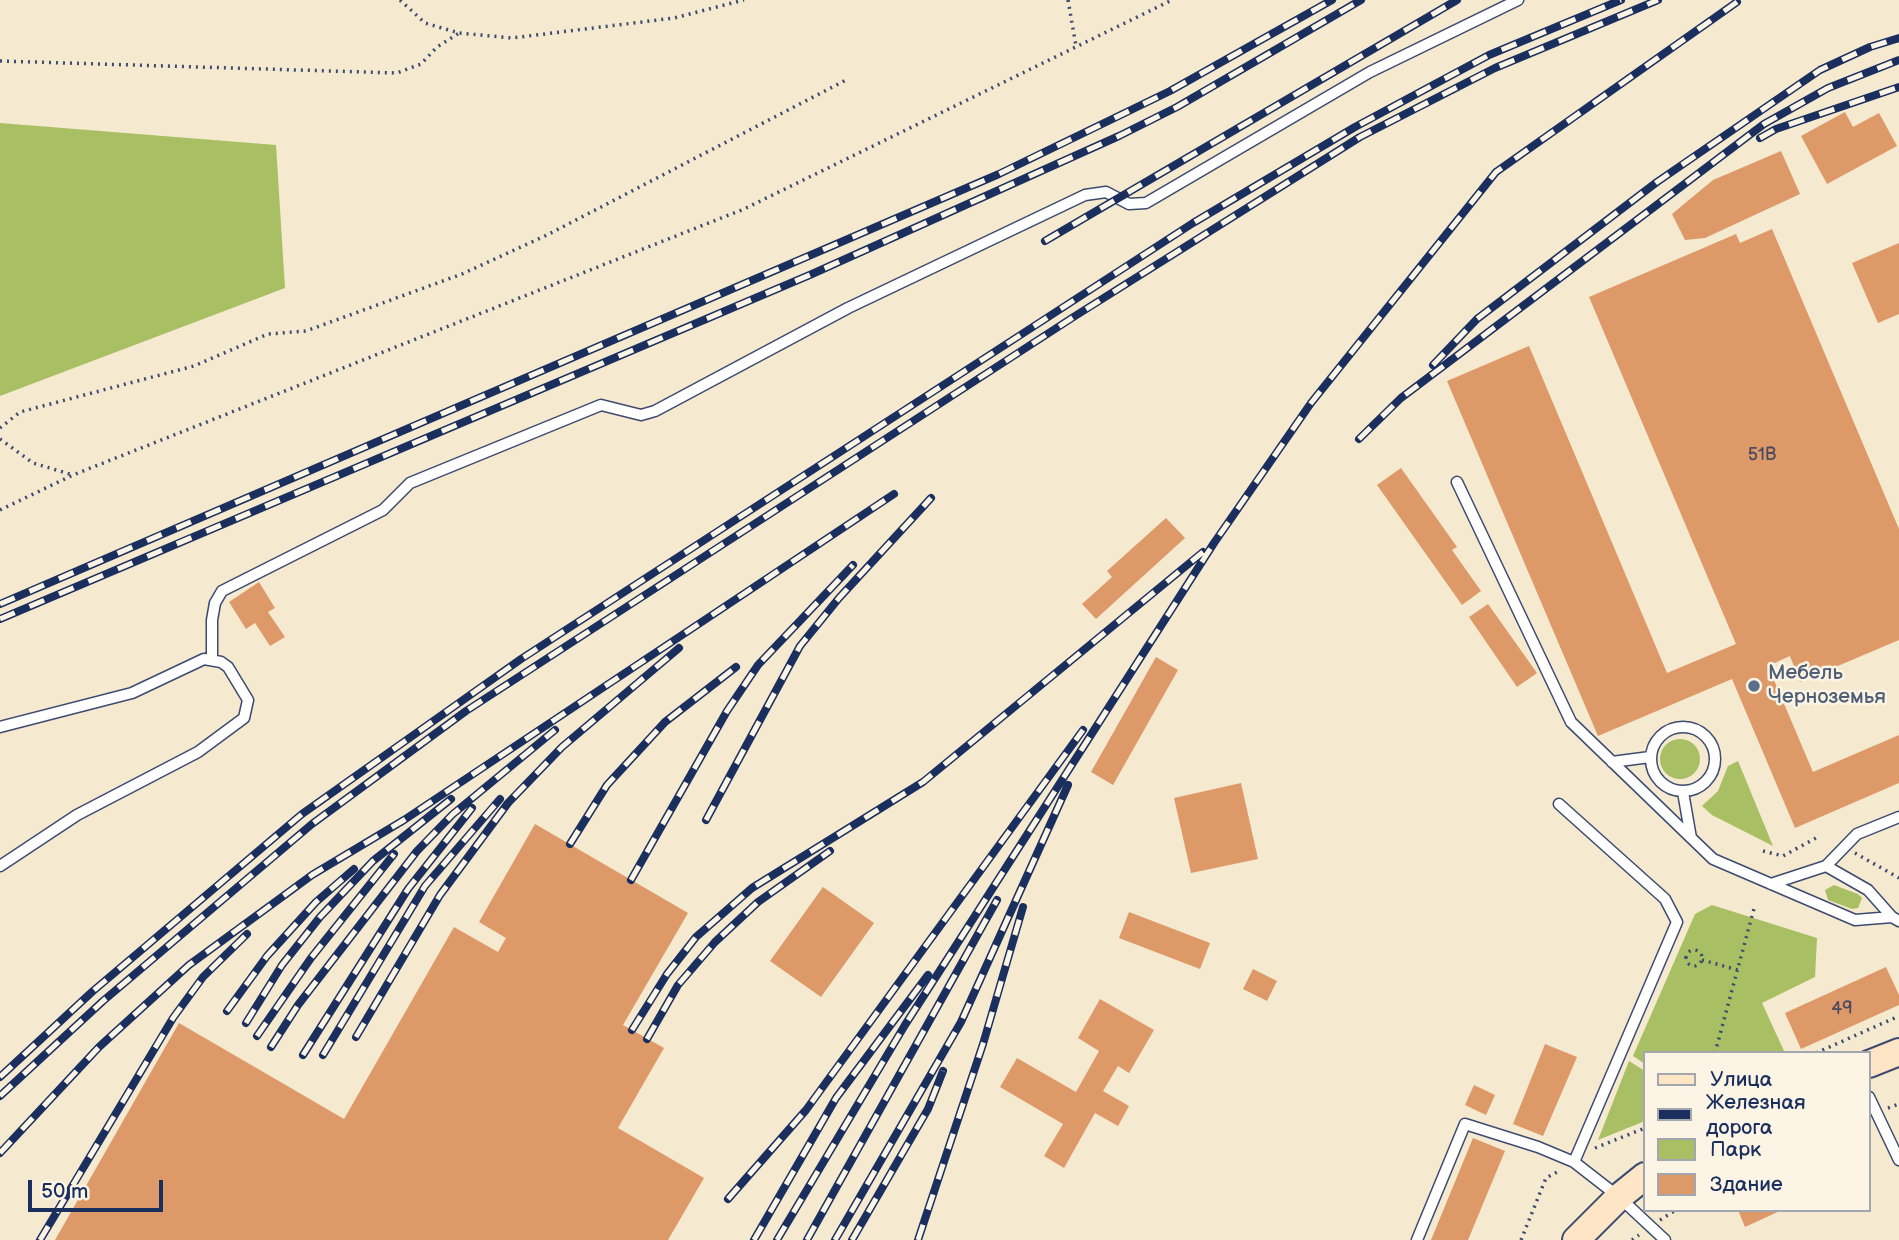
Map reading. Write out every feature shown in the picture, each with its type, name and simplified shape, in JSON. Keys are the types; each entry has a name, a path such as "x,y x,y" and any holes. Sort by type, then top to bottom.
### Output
{"main road":[{"path":"1871,1063 1899,1052"},
{"path":"1576,1240 1619,1197 1644,1177"}],"lane":[{"path":"212,659 212,620 215,603 222,592 383,510 410,483 601,405 641,415 655,411 848,308 1085,195 1106,192 1129,204 1146,204 1370,72 1518,0"},
{"path":"1457,482 1571,722 1713,859 1855,920 1896,919"},
{"path":"0,727 132,693 196,662 212,659 221,662 238,679 248,700 244,718 198,752 77,815 0,866"},
{"path":"1678,727 1689,727 1708,738 1716,758 1710,778 1703,786 1683,792 1663,786 1656,778 1650,757 1659,737 1678,727"},
{"path":"1612,762 1650,757"},
{"path":"1683,792 1691,838"},
{"path":"1559,804 1665,899 1677,922 1574,1162"},
{"path":"1771,884 1826,866 1857,834 1899,817"},
{"path":"1826,866 1868,890 1896,919"},
{"path":"1871,1101 1899,1160"},
{"path":"1417,1240 1465,1124 1538,1147 1574,1162 1619,1197 1665,1240"}],"path":[{"path":"400,0 425,23 459,33 512,38 674,18 744,0"},
{"path":"1068,0 1076,46"},
{"path":"0,510 73,475 744,209 1172,0"},
{"path":"0,61 397,73 421,64 437,47 459,33"},
{"path":"0,428 20,412 194,366 268,334 306,331 462,274 547,235 846,80"},
{"path":"0,439 33,463 73,475"},
{"path":"1763,851 1783,856 1816,838"},
{"path":"1845,847 1899,878"},
{"path":"1715,1051 1755,905"},
{"path":"1702,960 1700,953 1695,950 1687,956 1692,965 1702,960 1738,970"},
{"path":"1820,1051 1899,1016"},
{"path":"1521,1240 1546,1178 1596,1148 1644,1128"}],"green space":[{"path":"0,123 276,145 285,288 0,396"},
{"path":"1680,739 1688,740 1694,745 1699,751 1699,767 1694,773 1688,778 1680,779 1672,778 1666,773 1661,767 1660,759 1661,751 1666,745 1672,740"},
{"path":"1738,761 1773,846 1712,815 1702,806 1718,791 1728,766"},
{"path":"1834,885 1858,894 1862,898 1858,908 1852,909 1828,900 1825,890"},
{"path":"1712,905 1817,938 1815,977 1762,1003 1784,1051 1644,1051 1644,1063 1633,1056 1695,914"},
{"path":"1629,1061 1644,1070 1644,1121 1598,1140"}],"building":[{"path":"1845,112 1853,127 1879,113 1897,146 1827,184 1801,136"},
{"path":"1781,151 1800,194 1705,238 1685,240 1672,214 1713,180"},
{"path":"1772,229 1899,529 1899,640 1800,682 1790,656 1768,666 1813,772 1899,735 1899,783 1795,828 1732,679 1598,736 1447,381 1529,346 1667,673 1736,644 1589,297 1736,234 1740,243"},
{"path":"1899,243 1899,314 1878,323 1852,263"},
{"path":"1401,468 1457,547 1452,550 1481,591 1462,605 1377,485"},
{"path":"1166,518 1185,538 1096,619 1082,604 1112,577 1107,571"},
{"path":"259,582 275,608 268,612 285,637 270,646 255,623 246,629 229,602"},
{"path":"1488,604 1537,673 1517,687 1469,617"},
{"path":"1156,657 1178,670 1113,785 1091,772"},
{"path":"1241,783 1258,859 1191,873 1174,798"},
{"path":"535,824 688,913 623,1025 664,1048 618,1128 704,1178 668,1240 55,1240 179,1023 344,1119 454,927 498,952 506,938 479,922"},
{"path":"823,887 874,923 821,997 770,961"},
{"path":"1129,912 1210,943 1200,969 1119,938"},
{"path":"1886,967 1899,995 1899,1005 1801,1049 1785,1013"},
{"path":"1253,969 1277,981 1267,1001 1243,989"},
{"path":"1100,999 1154,1030 1129,1073 1118,1066 1103,1091 1129,1106 1118,1126 1095,1113 1064,1168 1044,1156 1063,1124 1000,1087 1017,1058 1076,1092 1099,1051 1078,1038"},
{"path":"1545,1044 1577,1057 1543,1136 1513,1124"},
{"path":"1474,1085 1495,1095 1486,1115 1465,1105"},
{"path":"1473,1138 1505,1151 1468,1240 1431,1240"},
{"path":"1739,1212 1778,1212 1745,1227"}],"railway":[{"path":"0,604 999,174 1170,91 1332,0"},
{"path":"0,619 812,274 1119,136 1177,107 1361,0"},
{"path":"1045,241 1457,0"},
{"path":"0,1077 93,991 302,814 521,659 1193,223 1355,127 1489,55 1621,0"},
{"path":"0,1096 103,1001 312,824 466,711 1075,316 1360,137 1495,68 1658,0"},
{"path":"777,1240 905,1025 1214,543 1311,403 1496,172 1737,2"},
{"path":"1433,365 1477,319 1657,182 1820,70 1870,47 1899,38"},
{"path":"1359,439 1401,398 1764,124 1828,88 1899,60"},
{"path":"1760,138 1776,129 1899,87"},
{"path":"0,1153 99,1047 189,965 312,875 404,820 894,494"},
{"path":"706,820 800,646 839,598 931,498"},
{"path":"632,1030 667,974 696,937 752,888 923,782 1203,552"},
{"path":"631,880 727,711 758,665 853,565"},
{"path":"356,1037 440,895 508,803 562,747 679,648"},
{"path":"570,844 607,785 665,722 736,667"},
{"path":"271,1047 298,1005 417,851 453,814 555,730"},
{"path":"728,1199 806,1110 1083,730"},
{"path":"835,1240 961,1022 1068,785"},
{"path":"246,1023 282,965 320,917 373,861 451,799"},
{"path":"323,1055 425,886 500,799"},
{"path":"303,1055 408,889 472,808"},
{"path":"647,1039 678,985 715,942 758,902 830,851"},
{"path":"257,1036 311,958 394,854"},
{"path":"227,1011 267,956 316,902 354,869"},
{"path":"807,1240 997,900"},
{"path":"918,1240 983,1044 1023,907"},
{"path":"40,1240 173,1018 203,977 247,934"},
{"path":"754,1240 836,1098 928,975"},
{"path":"852,1240 928,1109 943,1071"}],"place":[{"name":"Мебель Черноземья","path":"1754,686"}]}
